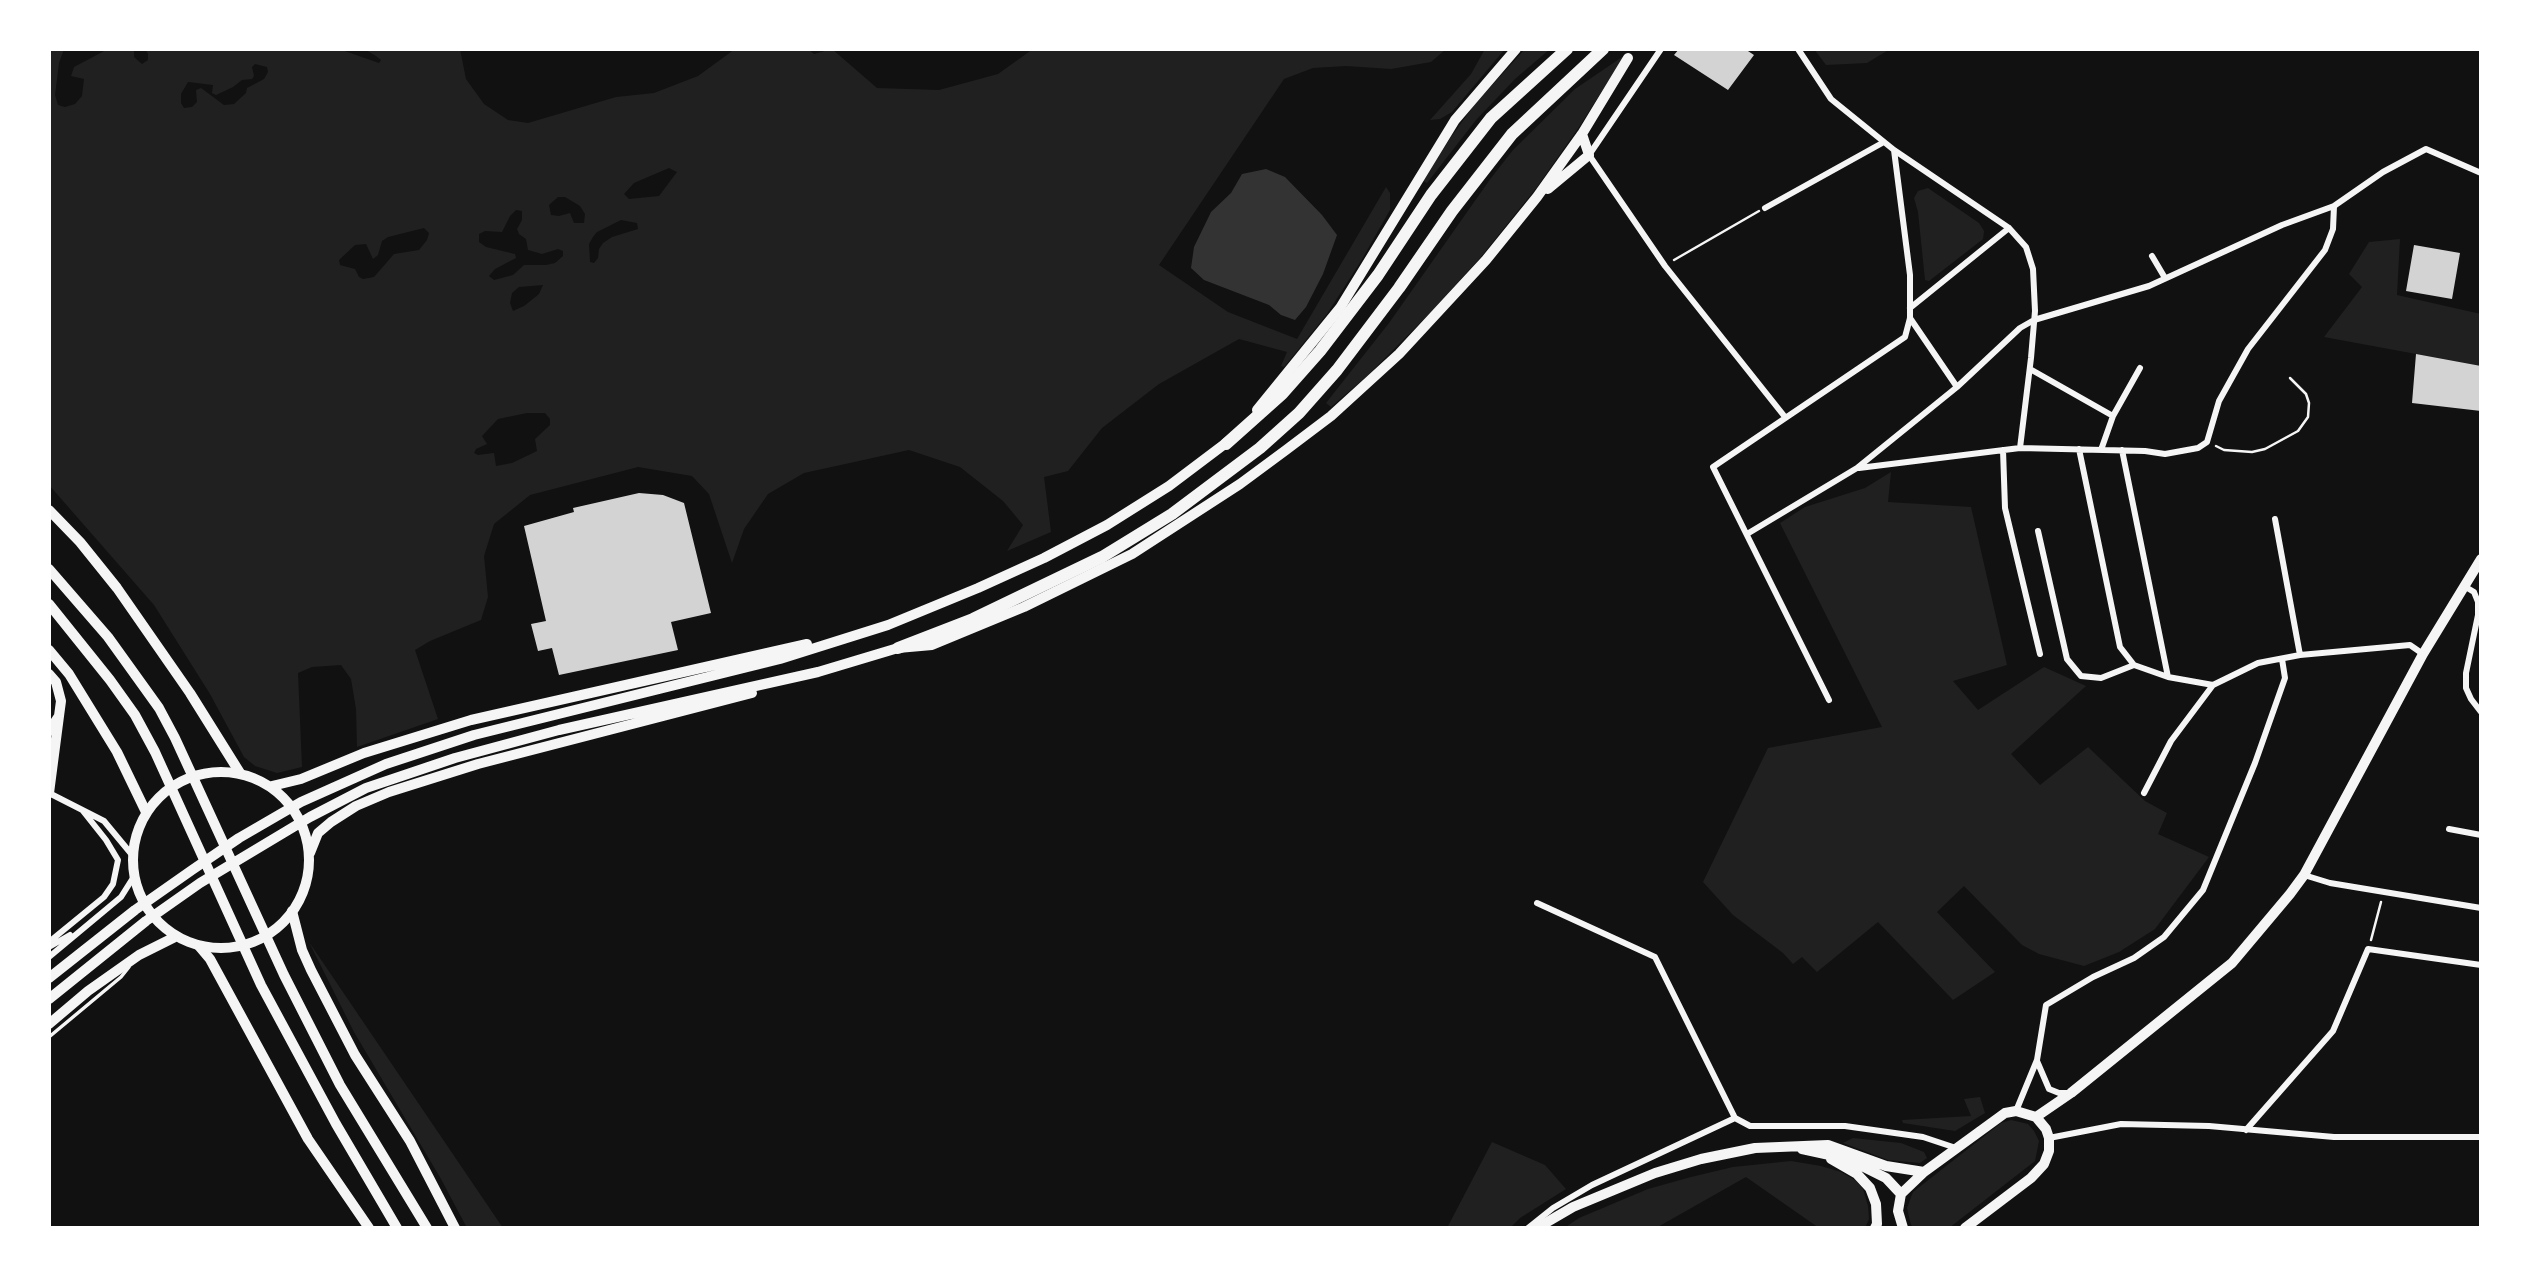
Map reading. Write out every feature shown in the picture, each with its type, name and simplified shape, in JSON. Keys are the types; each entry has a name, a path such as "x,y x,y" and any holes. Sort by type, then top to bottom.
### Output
{"highway":[{"path":"1226,444 1282,394 1320,351 1378,275 1431,195 1491,118 1567,49"},
{"path":"898,648 973,619 1102,556 1172,514 1260,448 1299,413 1337,370 1399,289 1452,211 1512,134 1603,49"}],"main road":[{"path":"49,978 135,910 239,838 301,802 386,764 474,735 755,666 888,625 1044,558 1169,486 1226,444 1278,386 1340,308 1455,120 1516,49"},
{"path":"310,853 299,816 285,796 272,786 240,773 216,772 188,780 164,792 146,812 137,833 133,878 138,893 151,913 175,937 199,946 219,949 249,945 262,939 281,924 302,896 310,853 317,833 356,806 389,792 478,764 715,704 898,648 932,645 986,624 1132,554 1240,484 1331,416 1399,354 1486,260 1537,197 1582,134 1629,58"},
{"path":"1537,197 1589,155 1582,134"},
{"path":"49,510 80,541 117,587 190,693 240,773"},
{"path":"2036,1117 2071,1093 2232,963 2304,875 2423,654 2481,559"},
{"path":"49,569 141,680 175,737 284,975 340,1085 427,1228"},
{"path":"49,604 135,715 155,752 261,985 336,1124 397,1228"},
{"path":"272,786 301,779 364,754 471,720 888,625"},
{"path":"49,650 69,674 117,752 146,812"},
{"path":"49,999 146,921 200,883 310,817 366,788 455,758 559,730 818,672"},
{"path":"49,674 55,682 61,701 49,793"},
{"path":"49,731 59,716"},
{"path":"292,911 302,950 311,970 355,1055 410,1141 456,1228"},
{"path":"49,1024 88,991 139,955 175,937"},
{"path":"199,946 210,959 308,1139 369,1228"},
{"path":"1903,1228 1898,1211 1901,1194 1924,1171 2005,1113 2016,1111 2036,1117 2046,1129 2049,1138 2049,1151 2044,1164 2031,1178 1965,1228"},
{"path":"1788,1145 1848,1159 1886,1178 1901,1194"},
{"path":"1537,1228 1573,1208 1655,1172 1755,1148 1828,1145 1886,1166 1924,1171"},
{"path":"1821,1154 1857,1174 1870,1188 1876,1204 1875,1228"}],"street":[{"path":"1661,49 1589,155 1665,266 1785,418"},
{"path":"1798,49 1831,99 1894,150 2009,228 2026,247 2033,269 2034,320 2020,448"},
{"path":"1765,208 1884,142"},
{"path":"1747,534 1857,468 1957,387 2020,328 2034,320 2149,286 2282,225 2334,206 2383,172 2426,149 2481,173"},
{"path":"1829,700 1713,467 1905,337 1910,318 1910,275 1894,150"},
{"path":"1857,468 2020,448 2175,453 2198,448 2207,442 2219,401 2230,377 2248,349 2325,250 2333,229 2334,206"},
{"path":"1910,308 2009,228"},
{"path":"2152,256 2165,278"},
{"path":"1910,318 1957,387"},
{"path":"2101,450 2113,416 2140,368"},
{"path":"2030,369 2113,416"},
{"path":"2079,449 2120,647 2134,665 2168,677 2213,685"},
{"path":"2003,450 2005,508 2040,654"},
{"path":"2122,450 2168,677"},
{"path":"2275,519 2300,656"},
{"path":"2038,531 2067,659 2081,676 2101,678 2134,665"},
{"path":"2464,586 2474,592 2478,615 2466,673 2466,688 2470,699 2481,712"},
{"path":"2144,793 2171,741 2213,685 2258,663 2300,656 2410,645 2423,654"},
{"path":"2016,1111 2037,1060 2046,1005 2093,977 2134,958 2164,937 2203,890 2255,763 2285,678 2282,659"},
{"path":"49,793 104,821 133,856"},
{"path":"49,942 104,897 113,884 118,860 83,811"},
{"path":"2449,829 2481,835"},
{"path":"2304,875 2330,883 2481,908"},
{"path":"49,957 121,897 133,878"},
{"path":"1537,903 1655,957 1735,1118 1750,1126 1845,1126 1923,1138 1956,1148"},
{"path":"49,947 90,923"},
{"path":"2246,1130 2333,1031 2368,950 2481,965"},
{"path":"2037,1060 2049,1089 2059,1093 2071,1093"},
{"path":"1528,1228 1553,1208 1592,1185 1735,1118"},
{"path":"2049,1138 2121,1124 2209,1126 2334,1137 2481,1137"}],"lane":[{"path":"49,1037 121,977 139,955"}],"path":[{"path":"1665,266 1765,208"},
{"path":"2207,442 2224,450 2252,452 2291,437 2304,425 2308,417 2309,403 2306,394 2290,378"},
{"path":"2368,950 2383,891"}],"shaded area":[{"path":"49,49 64,49 59,63 55,95 58,105 65,107 75,104 82,96 84,79 71,76 74,67 108,49 138,49 134,50 134,57 142,64 148,60 145,49 339,49 379,63 381,60 364,49 460,49 466,79 484,104 508,120 528,123 616,97 654,93 698,76 735,49 808,49 814,54 832,49 877,88 939,90 998,74 1033,49 1446,49 1431,62 1391,69 1346,66 1313,68 1284,79 1159,265 1228,312 1297,339 1386,187 1390,193 1390,210 1361,261 1327,314 1284,367 1281,366 1287,352 1239,339 1159,384 1102,428 1068,471 1044,477 1051,532 1007,551 1023,525 1003,501 960,467 909,450 804,473 768,494 744,529 732,563 709,494 692,476 638,467 530,495 494,524 484,556 488,597 481,620 415,650 438,719 357,747 356,709 351,679 341,665 312,667 298,673 302,767 277,773 255,766 244,757 210,694 154,605 49,485","holes":["255,64 267,67 268,72 264,79 247,88 246,93 234,104 224,105 201,88 196,90 197,102 192,107 184,108 181,103 181,94 188,82 213,85 212,93 216,95 254,76 252,67","669,168 677,172 659,196 629,199 624,194 634,183","558,197 565,197 580,206 585,214 584,223 574,223 570,213 551,215 549,205","516,210 522,211 522,220 517,229 526,239 528,250 542,254 558,249 563,251 563,256 555,263 524,265 513,275 494,280 489,276 495,269 516,258 515,254 486,247 479,242 479,234 485,231 502,232 510,216","621,220 637,223 638,229 612,237 603,243 594,263 590,262 589,244 597,232","424,228 429,233 419,250 394,254 374,277 363,279 355,269 340,265 339,260 355,245 366,244 373,259 378,255 382,241","543,285 539,294 513,311 510,303 512,293 519,287","527,413 545,413 550,419 550,425 535,439 537,451 512,463 496,466 494,453 474,453 476,449 487,444 482,436 498,419"]},
{"path":"1485,49 1505,49 1452,112 1440,119 1430,120 1471,74"},
{"path":"1525,49 1550,49 1515,79 1476,120 1427,183 1423,181 1475,104"},
{"path":"1814,49 1890,49 1867,63 1826,65"},
{"path":"1625,55 1537,187 1480,258 1368,375 1331,407 1326,403 1389,323 1513,150 1575,89"},
{"path":"1266,169 1285,177 1322,215 1337,235 1323,274 1306,307 1295,320 1281,315 1269,305 1204,280 1191,268 1194,247 1211,212 1231,193 1242,174"},
{"path":"1928,188 1979,223 1984,231 1983,239 1929,281 1925,280 1918,212 1914,198 1918,191"},
{"path":"2400,239 2397,295 2481,314 2481,366 2324,337 2362,287 2349,274 2369,242"},
{"path":"1891,472 1888,502 1971,507 2007,665 1953,681 1978,710 2044,667 2086,686 2011,754 2040,785 2088,747 2145,801 2167,813 2158,834 2209,857 2155,929 2119,952 2084,966 2039,954 2022,945 1964,886 1937,912 1995,972 1953,1000 1878,922 1817,972 1802,957 1793,964 1783,953 1733,915 1703,882 1768,748 1882,727 1780,523 1805,507 1865,488"},
{"path":"309,942 503,1228 467,1228 354,1032"},
{"path":"1980,1097 1985,1113 1955,1131 1903,1123 1902,1120 1971,1116 1964,1099"},
{"path":"2011,1120 2028,1124 2034,1131 2039,1141 2035,1161 1949,1228 1915,1228 1911,1225 1907,1208 1913,1192 2001,1123"},
{"path":"1853,1138 1901,1143 1924,1152 1927,1158 1920,1163 1888,1160 1843,1143"},
{"path":"1492,1142 1545,1165 1566,1189 1520,1218 1510,1228 1447,1228"},
{"path":"1791,1161 1821,1166 1855,1180 1863,1189 1868,1206 1869,1219 1865,1228 1819,1228 1746,1177 1656,1228 1564,1228 1579,1218 1648,1189 1733,1167"}],"building":[{"path":"1679,49 1745,49 1754,55 1728,90 1674,55"},
{"path":"2414,245 2460,253 2452,299 2406,291"},
{"path":"2416,354 2481,366 2481,411 2412,403"},
{"path":"639,493 663,495 684,503 711,613 671,622 678,650 559,675 552,648 538,651 531,624 546,621 524,526 574,512 573,508"}]}
